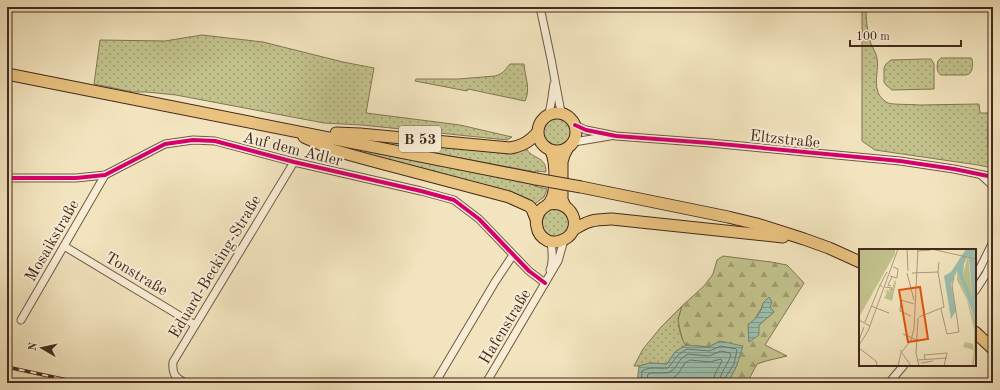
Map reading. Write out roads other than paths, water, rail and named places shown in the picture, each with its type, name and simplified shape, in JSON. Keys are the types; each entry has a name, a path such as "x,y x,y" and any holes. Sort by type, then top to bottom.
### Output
{"main road":[{"name":"B 53","path":"7,74 728,217 757,224 804,239 859,262"},
{"path":"548,115 553,113 568,116 575,125 576,134 564,155 562,162 562,200 565,206"},
{"name":"B 53","path":"298,131 360,134 510,148 522,146 532,140 537,133 540,122 548,115"},
{"name":"B 53","path":"282,128 341,152 509,197 529,206 532,209 539,233 544,239 551,242"},
{"path":"537,133 541,144 551,151 559,152 570,146"},
{"path":"549,204 554,194 555,182 553,156 551,151"},
{"path":"536,219 539,212 549,204 557,203 570,210 574,217 575,224 570,236 558,242 551,242"},
{"path":"573,230 584,223 595,220 612,219 804,239"},
{"path":"976,332 993,349"}],"street":[{"path":"540,7 562,114"},
{"path":"548,115 551,109 552,92 555,82"},
{"name":"Eltzstraße","path":"575,125 586,130 616,136 900,161 948,168 993,177"},
{"name":"Eltzstraße","path":"570,146 586,140 616,136"},
{"name":"Auf dem Adler","path":"7,178 76,178 105,175 166,144 193,140 215,141 294,162 454,200 479,219 529,271 545,283"},
{"name":"Eduard-Becking-Straße","path":"186,383 174,375 173,362 294,162"},
{"path":"981,174 993,186"},
{"name":"Mosaikstraße","path":"20,320 105,175"},
{"name":"Hafenstraße","path":"486,383 558,261 564,240"},
{"name":"Hafenstraße","path":"545,283 552,266 551,242"},
{"path":"976,274 993,242"},
{"name":"Tonstraße","path":"64,246 195,325"},
{"path":"435,383 495,282 513,255"},
{"path":"976,289 993,259"},
{"path":"889,383 902,367"}],"water":[{"path":"769,297 772,302 770,307 774,312 759,325 759,335 749,342 748,324 758,315 763,303"},
{"path":"720,341 743,346 737,365 728,383 637,383 639,366 650,363 667,364 675,352 686,345 709,347"}],"railway":[{"path":"7,367 81,383"}]}
